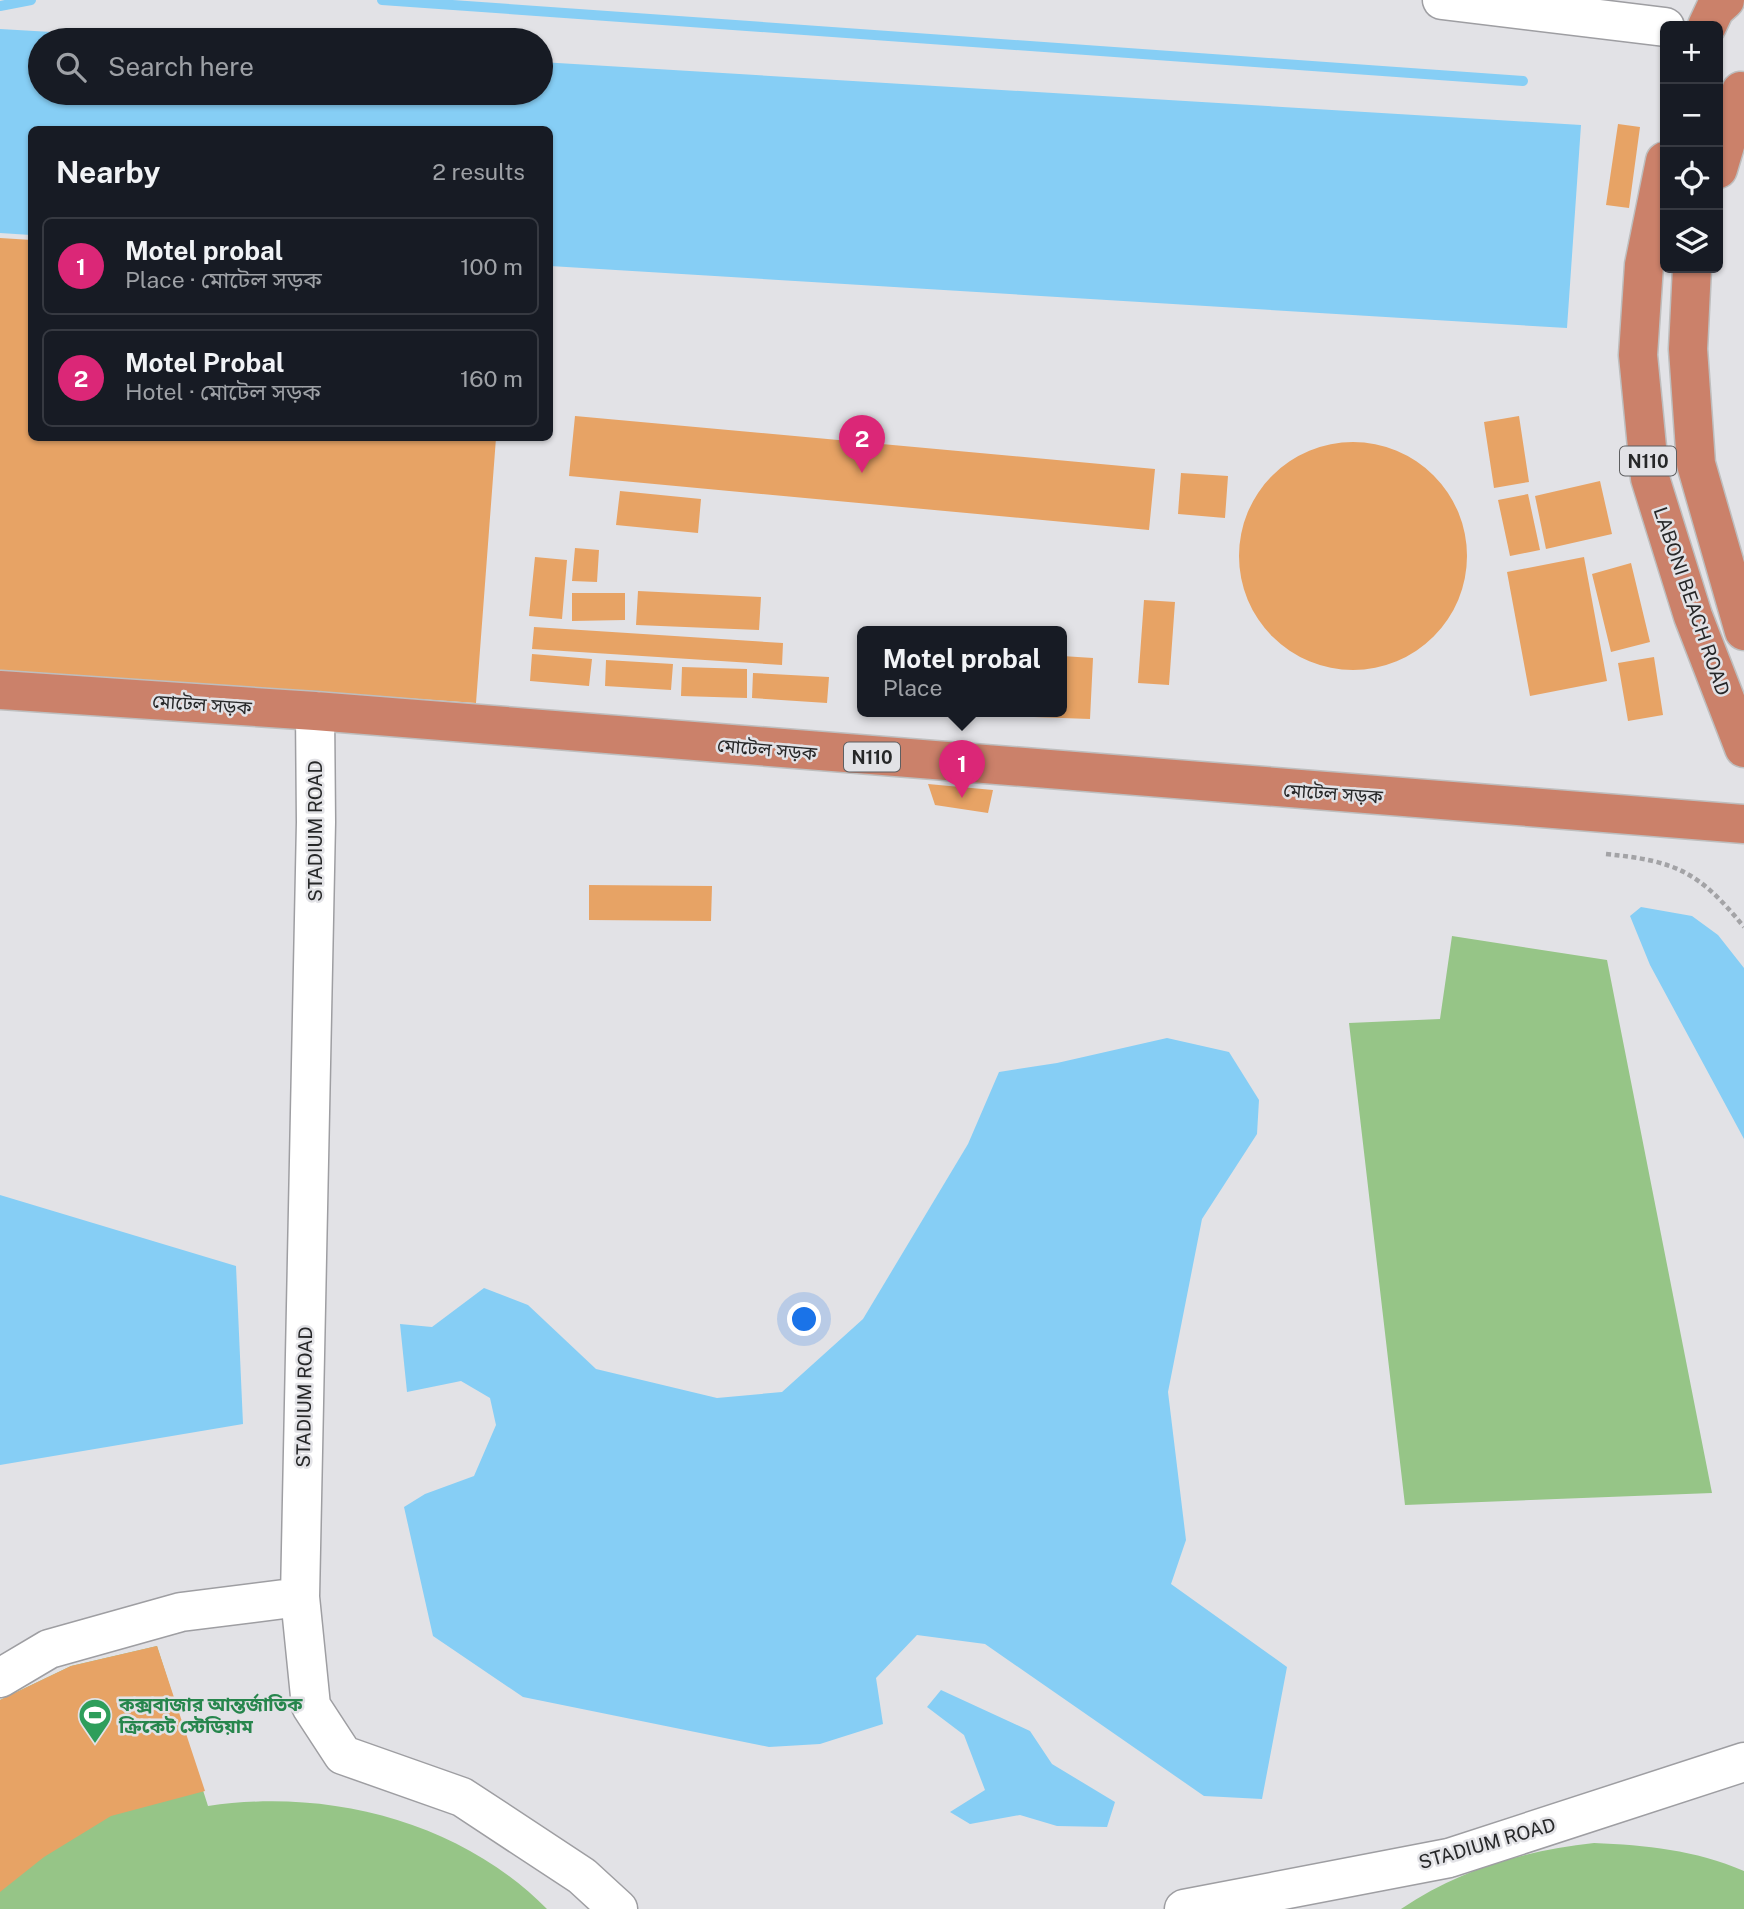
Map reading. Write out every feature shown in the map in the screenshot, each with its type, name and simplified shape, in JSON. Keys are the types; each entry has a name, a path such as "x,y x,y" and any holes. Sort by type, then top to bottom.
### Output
{"highway":[{"path":"1709,21 1715,9 1725,0"},
{"path":"1722,147 1734,86"},
{"name":"LABONI BEACH ROAD","path":"1660,186 1644,265 1638,355 1650,478 1693,616 1744,748"},
{"name":"N110","path":"1692,273 1688,349 1696,464 1741,613"},
{"name":"মোটেল সড়ক","path":"0,690 315,711 1744,824"}],"street":[{"path":"1442,0 1660,26"},
{"name":"STADIUM ROAD","path":"315,711 316,822 300,1597 311,1706 344,1755 462,1797 582,1876 618,1909"},
{"path":"0,1678 49,1649 181,1612 300,1597"},
{"name":"STADIUM ROAD","path":"1184,1909 1449,1858 1744,1762"}],"path":[{"path":"1601,853 1668,864 1698,877 1744,927"}],"green space":[{"path":"1452,936 1607,960 1712,1493 1405,1505 1349,1023 1440,1019"},
{"name":"কক্সবাজার আন্তর্জাতিক ক্রিকেট স্টেডিয়াম","path":"157,1646 208,1806 299,1802 345,1807 390,1818 433,1833 474,1853 512,1879 547,1909 0,1909 0,1700 71,1666"},
{"path":"1594,1843 1670,1850 1707,1858 1744,1871 1744,1909 1401,1909 1446,1883 1493,1864 1542,1851"}],"water":[{"path":"0,29 28,31 28,105 553,105 553,63 1581,125 1567,328 553,266 553,126 28,126 28,235 0,233"},
{"path":"1641,907 1692,916 1718,935 1744,968 1744,1139 1650,965 1630,916"},
{"path":"1167,1038 1229,1052 1259,1100 1257,1134 1202,1219 1168,1392 1186,1540 1171,1584 1287,1667 1262,1799 1204,1796 985,1644 917,1635 876,1678 883,1724 820,1744 769,1747 523,1697 433,1636 404,1507 425,1494 474,1476 496,1425 490,1398 461,1381 407,1392 400,1324 432,1327 484,1288 528,1305 596,1369 717,1398 782,1392 863,1319 968,1144 999,1072 1057,1063"},
{"path":"0,1195 236,1266 243,1424 0,1465"},
{"path":"941,1690 1030,1731 1052,1764 1115,1802 1107,1827 1057,1826 1020,1815 970,1824 950,1812 985,1790 964,1735 927,1707"}],"building":[{"path":"1618,124 1640,127 1629,208 1606,205"},
{"path":"0,238 28,240 28,441 496,441 476,703 0,670"},
{"path":"575,416 1155,469 1149,530 569,476"},
{"path":"1519,416 1529,482 1494,488 1484,422"},
{"path":"1364,442 1397,450 1434,475 1459,512 1467,556 1459,600 1434,637 1417,651 1386,666 1342,670 1320,666 1299,657 1265,629 1252,610 1243,589 1239,545 1243,523 1252,502 1280,468 1299,455 1320,446"},
{"path":"1181,473 1228,476 1225,518 1178,514"},
{"path":"1600,481 1612,534 1546,549 1535,496"},
{"path":"620,491 701,499 698,533 616,525"},
{"path":"1528,494 1540,550 1510,556 1498,500"},
{"path":"575,548 599,550 597,582 572,581"},
{"path":"535,557 567,560 562,619 529,616"},
{"path":"1584,557 1607,681 1530,696 1507,572"},
{"path":"1631,563 1650,642 1611,652 1592,574"},
{"path":"638,591 761,597 759,630 636,625"},
{"path":"572,593 625,593 625,620 572,621"},
{"path":"1144,600 1175,602 1169,685 1138,683"},
{"path":"534,627 783,643 782,665 532,649"},
{"path":"532,654 592,659 589,686 530,681"},
{"path":"1067,656 1093,658 1090,719 1034,717 1067,717"},
{"path":"1654,657 1663,715 1628,721 1618,663"},
{"path":"606,660 673,664 671,690 605,686"},
{"path":"682,667 747,669 747,698 681,696"},
{"path":"753,673 829,677 827,703 752,698"},
{"path":"928,784 993,790 988,813 935,805"},
{"path":"589,885 712,886 711,921 589,920"},
{"path":"157,1646 205,1791 111,1816 44,1857 0,1892 0,1700 71,1666"}],"waterway":[{"path":"0,6 31,0"},
{"path":"382,0 1523,81"}],"place":[{"name":"Motel Probal","path":"862,473"},
{"name":"Motel probal","path":"962,798"},
{"name":"কক্সবাজার আন্তর্জাতিক ক্রিকেট স্টেডিয়াম","path":"95,1745"}]}
